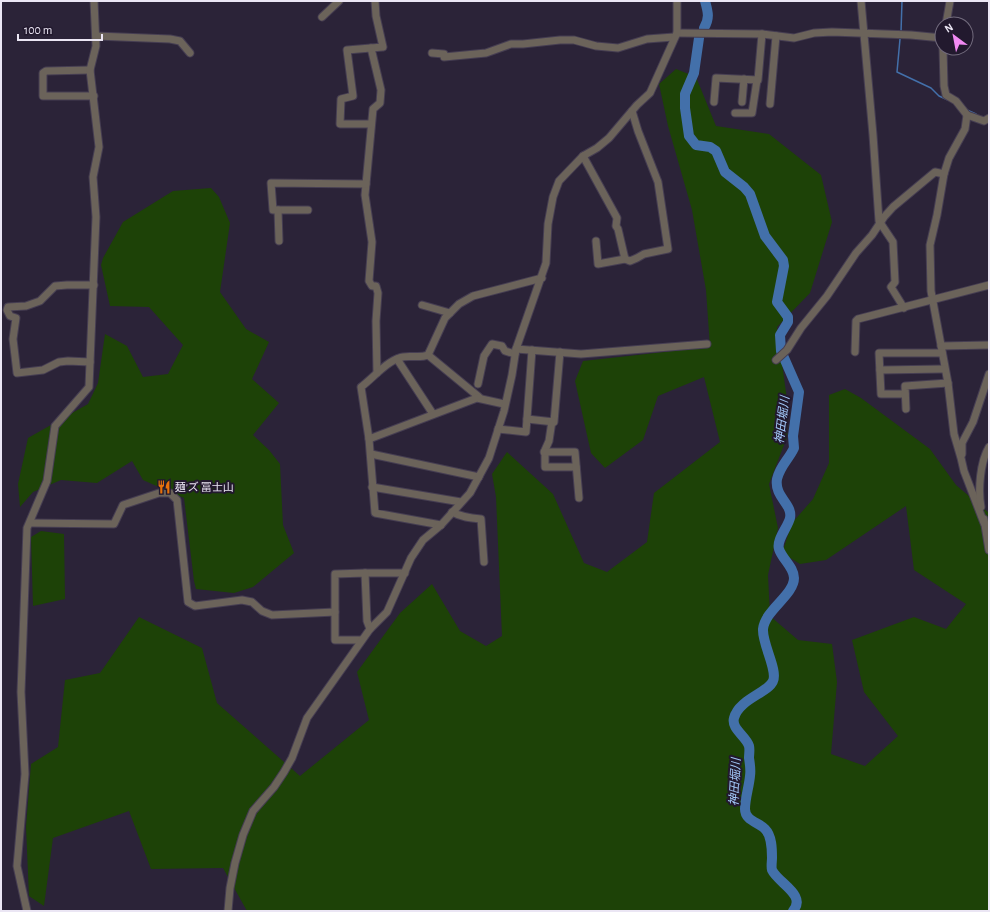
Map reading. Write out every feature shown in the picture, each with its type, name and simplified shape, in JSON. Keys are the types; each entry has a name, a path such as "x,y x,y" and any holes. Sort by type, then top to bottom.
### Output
{"street":[{"path":"27,911 17,866 25,774 21,692 27,528 47,481 55,426 89,387 96,216 93,177 99,147 90,70 96,46 94,1"},
{"path":"322,17 340,1"},
{"path":"371,124 340,124 341,99 353,96 347,50 382,47 376,16 375,1"},
{"path":"228,911 230,888 243,835 254,811 274,787 292,758 310,713 361,640 387,612 411,558 423,540 441,525 470,493 489,458 512,375 515,351 542,278 546,263 548,224 553,197 559,181 583,156 610,138 632,111 650,93 676,35 677,1"},
{"path":"861,1 879,221 893,242 895,282 891,287 904,308"},
{"path":"947,16 950,1"},
{"path":"432,53 442,53 444,54 444,57 477,54 495,50 511,44 560,40 574,40 596,46 618,48 647,39 676,35 762,34 794,38 814,33 832,32 934,37"},
{"path":"735,113 752,113 758,80 762,34"},
{"path":"96,36 170,39 180,41 190,53"},
{"path":"770,104 776,36"},
{"path":"371,48 380,90 380,102 373,108 365,196 372,242 369,282 372,286 376,286 378,292 376,322 376,373"},
{"path":"943,56 944,86 946,95 956,101 967,115 984,121 989,118"},
{"path":"90,70 46,71 43,73 43,96 94,96"},
{"path":"714,102 716,78 757,80"},
{"path":"742,102 744,79"},
{"path":"596,241 598,264 625,259 630,261 644,254 668,249 658,182 638,131 632,111"},
{"path":"962,458 954,434 948,383 944,369 942,349 932,300 930,245 944,174 949,158 965,129 967,115"},
{"path":"583,156 617,218 616,226 625,259"},
{"path":"776,360 787,350 801,328 827,296 856,253 893,207 935,172 944,174"},
{"path":"308,210 273,210 271,183 366,184"},
{"path":"278,210 279,241"},
{"path":"441,525 375,513 372,487 371,454 361,387 376,373 400,357 422,357 428,355 445,318 459,304 473,296 542,278"},
{"path":"90,362 59,362 42,370 17,373 13,339 16,318 10,316 7,310 8,307 26,306 40,301 55,286 94,285"},
{"path":"855,352 856,321 858,319 989,285"},
{"path":"422,305 450,313"},
{"path":"478,384 484,356 492,344 502,346 504,351 532,350 581,354 707,344"},
{"path":"906,394 881,394 879,353 989,345"},
{"path":"498,429 526,432 532,350"},
{"path":"560,352 554,422 552,422 549,441 544,452 545,467 576,466"},
{"path":"428,355 479,397 504,404"},
{"path":"397,359 434,414"},
{"path":"880,370 944,369"},
{"path":"984,523 964,471 962,443 973,422 989,374"},
{"path":"906,409 905,386 948,383"},
{"path":"369,439 479,397"},
{"path":"527,419 552,422"},
{"path":"989,447 985,453 983,462 980,489 989,550"},
{"path":"544,452 575,452 579,498"},
{"path":"371,454 479,477"},
{"path":"372,487 462,502"},
{"path":"30,523 114,524 124,505 159,494 170,493 177,500 188,602 195,606 242,600 252,602 262,611 272,615 335,612"},
{"path":"452,512 468,518 481,519 484,562"},
{"path":"366,573 367,621 370,629"},
{"path":"361,640 335,640 335,574 405,573"}],"green space":[{"path":"676,69 696,77 716,126 769,134 821,175 832,222 810,293 777,327 788,407 787,437 769,484 778,528 768,575 770,616 798,640 832,644 837,682 831,754 865,766 898,736 864,692 852,640 914,617 946,629 966,604 914,570 906,506 826,560 800,564 782,553 792,523 813,499 829,463 829,395 845,389 861,398 930,449 956,485 989,513 989,911 247,911 223,868 151,869 129,811 53,838 44,906 29,896 26,827 31,764 58,747 65,680 100,673 139,617 202,648 217,703 300,776 369,720 357,672 400,613 432,584 460,631 486,646 502,636 496,497 492,474 507,452 553,494 584,563 607,572 647,542 654,493 720,442 704,377 658,396 643,440 605,468 591,453 575,381 583,361 710,347 706,290 692,210 668,126 659,84"},
{"path":"211,188 219,197 230,223 220,292 246,329 269,342 252,379 279,403 253,435 269,450 280,464 283,525 294,553 253,587 234,593 196,589 184,498 143,480 132,461 97,483 61,480 33,492 20,507 18,484 28,438 88,404 98,383 105,334 127,346 143,377 168,374 183,345 149,307 110,306 101,265 103,258 123,222 173,191"},
{"path":"41,531 64,534 65,599 33,606 31,537"}],"waterway":[{"name":"神田堀川","path":"704,28 708,15 705,1"},
{"path":"901,32 902,1"},
{"name":"神田堀川","path":"699,38 694,73 685,94 685,108 689,136 696,145 710,147 716,151 725,172 744,187 750,194 765,236 783,260 784,266 777,302 788,317 788,322 780,335 781,351 799,392 793,436 794,448 780,470 777,479 778,491 790,513 789,522 779,542 779,549 792,570 794,578 793,584 769,615 763,629 763,635 772,664 774,676 773,681 766,689 747,701 737,711 734,718 735,726 747,742 749,748 750,774 745,809 746,813 750,819 765,829 769,835 772,847 772,870 794,894 796,905 793,911"},
{"path":"900,39 897,72 931,88 939,96 948,100"},
{"path":"967,110 976,114"}],"place":[{"name":"麺'ズ 冨士山","path":"164,487"}]}
